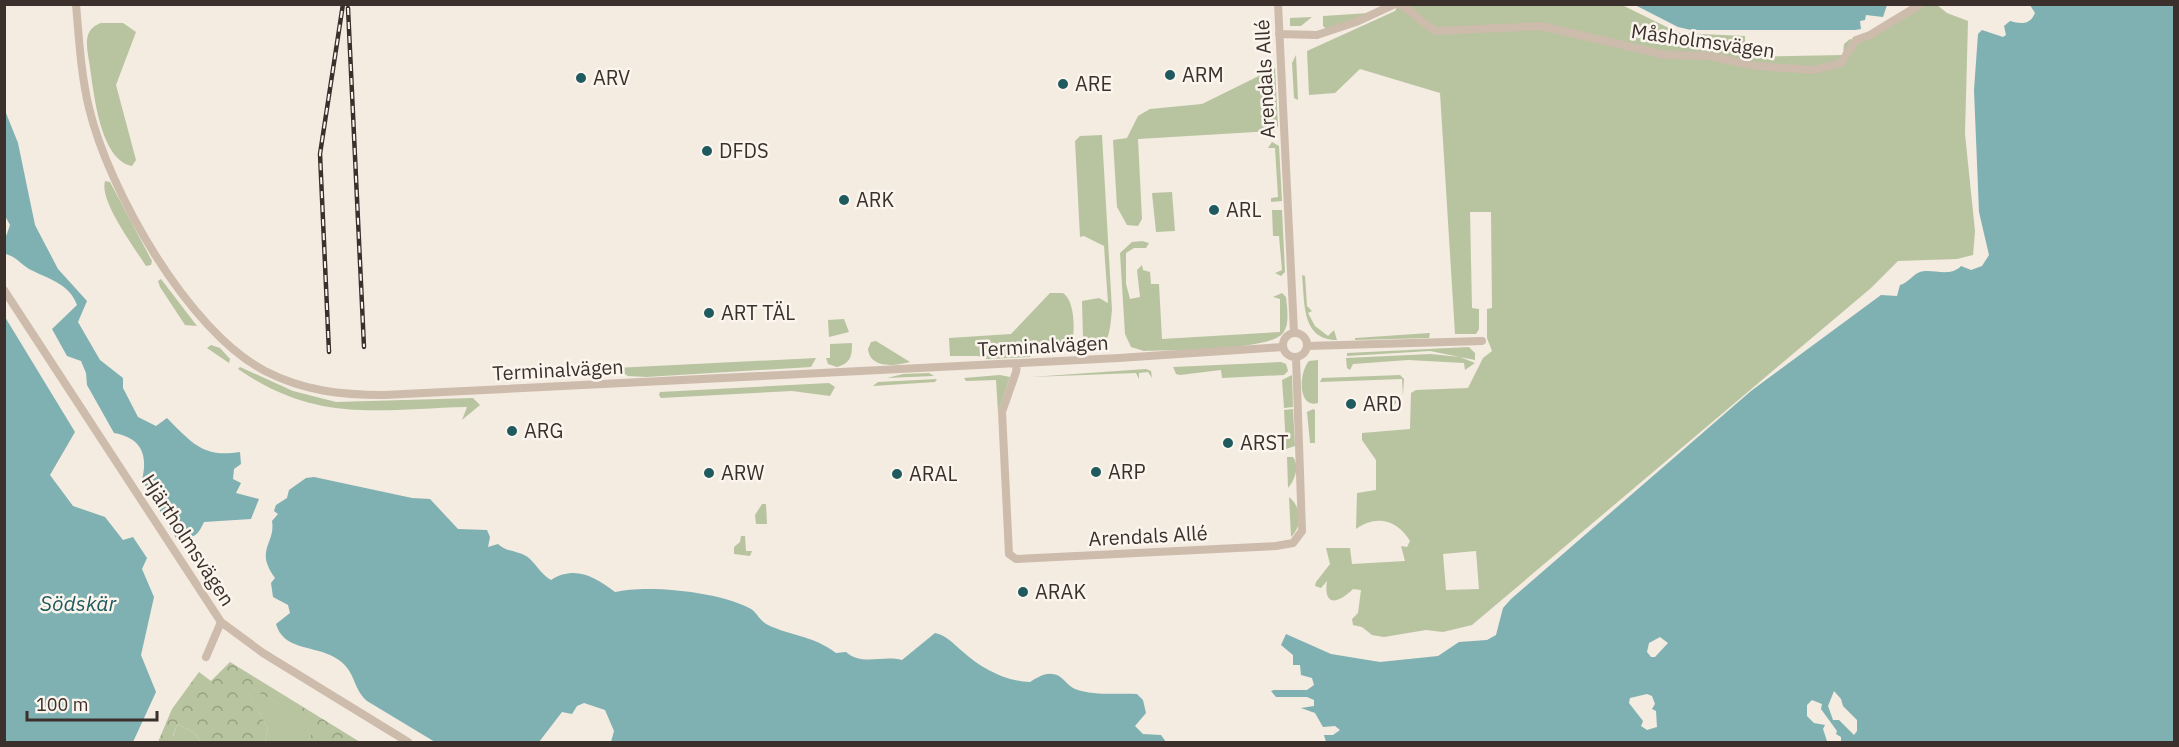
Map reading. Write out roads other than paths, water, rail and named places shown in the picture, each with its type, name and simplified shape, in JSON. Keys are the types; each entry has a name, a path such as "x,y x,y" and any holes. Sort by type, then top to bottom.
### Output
{"street":[{"name":"Terminalvägen","path":"76,4 86,90 93,124 119,190 138,227 186,296 226,344 263,370 286,381 323,392 384,395 1283,347"},
{"name":"Arendals Allé","path":"1278,4 1294,332"},
{"name":"Måsholmsvägen","path":"1280,34 1317,35 1356,22 1396,4 1403,6 1424,25 1437,31 1541,26 1665,56 1709,56 1747,65 1803,71 1826,68 1841,63 1856,40 1870,35 1922,4"},
{"name":"Hjärtholmsvägen","path":"4,290 221,622 262,653 408,742"},
{"path":"1294,332 1304,336 1308,346 1304,353 1296,357 1288,354 1283,347 1284,338 1294,332"},
{"path":"1308,346 1482,341"},
{"name":"Arendals Allé","path":"1017,363 1002,412 1009,554 1016,559 1293,543 1302,531 1296,357"},
{"path":"206,657 221,622"}],"water":[{"path":"1887,4 1883,17 1866,15 1865,20 1860,21 1861,29 1855,30 1691,30 1678,27 1635,5"},
{"path":"2030,5 2174,5 2174,742 1841,742 1841,737 1836,734 1837,731 1821,709 1822,704 1812,700 1807,705 1807,716 1814,723 1825,725 1823,729 1827,741 1832,742 1326,742 1324,735 1333,735 1340,730 1335,726 1323,727 1315,713 1301,708 1314,706 1314,700 1307,697 1276,697 1271,691 1307,690 1314,685 1312,678 1301,675 1300,665 1293,665 1293,655 1281,645 1286,634 1331,654 1380,662 1438,656 1459,642 1487,640 1496,635 1503,608 1511,599 1751,391 1881,295 1897,296 1900,285 1917,273 1946,272 1957,270 1961,266 1971,270 1982,266 1989,255 1979,212 1974,90 1978,34 1982,30 2003,37 2006,35 2004,26 2010,21 2025,23 2031,20 2035,13","holes":["1660,637 1668,643 1655,657 1651,657 1647,652 1649,643","1834,691 1841,699 1843,706 1857,720 1857,731 1854,735 1839,720 1833,720 1828,706","1647,694 1652,696 1655,704 1652,709 1656,711 1657,727 1647,730 1641,726 1643,721 1629,703 1630,698"]},
{"path":"4,108 18,143 35,225 58,269 87,301 78,322 100,360 123,378 123,388 138,417 156,426 167,418 191,441 207,450 216,453 240,452 241,464 234,469 233,479 241,483 236,493 259,499 251,519 204,522 194,536 176,538 142,480 144,463 141,449 131,439 114,433 87,385 86,373 81,361 67,356 52,329 77,305 73,298 57,282 29,269 15,258 5,254 5,239 10,225 4,214"},
{"name":"Södskär","path":"5,317 75,432 50,475 73,506 105,517 123,540 133,537 147,558 142,569 154,597 141,655 156,692 133,742 5,742"},
{"path":"314,477 412,498 430,499 458,529 487,530 490,537 488,547 498,544 505,549 526,556 551,580 568,573 577,573 600,582 615,592 665,589 722,598 751,609 768,625 777,629 810,639 836,653 846,652 865,659 902,660 935,633 947,638 985,668 1011,679 1030,682 1043,675 1055,674 1075,689 1082,691 1137,694 1143,700 1146,713 1135,726 1143,734 1161,735 1166,742 611,742 614,731 605,710 584,703 577,706 572,714 562,712 539,742 435,742 367,701 358,689 350,671 339,660 323,652 291,642 280,632 276,624 290,613 288,605 273,597 271,583 275,578 266,560 272,521 278,514 274,511 276,505 287,498 289,490 306,478"}],"railway":[{"path":"329,352 320,154 343,4"},
{"path":"348,8 364,347"}],"place":[{"name":"ARM","path":"1170,75"},
{"name":"ARV","path":"581,78"},
{"name":"ARE","path":"1063,84"},
{"name":"DFDS","path":"707,151"},
{"name":"ARK","path":"844,200"},
{"name":"ARL","path":"1214,210"},
{"name":"ART TÄL","path":"709,313"},
{"name":"ARD","path":"1351,404"},
{"name":"ARG","path":"512,431"},
{"name":"ARST","path":"1228,443"},
{"name":"ARP","path":"1096,472"},
{"name":"ARW","path":"709,473"},
{"name":"ARAL","path":"897,474"},
{"name":"ARAK","path":"1023,592"}]}
